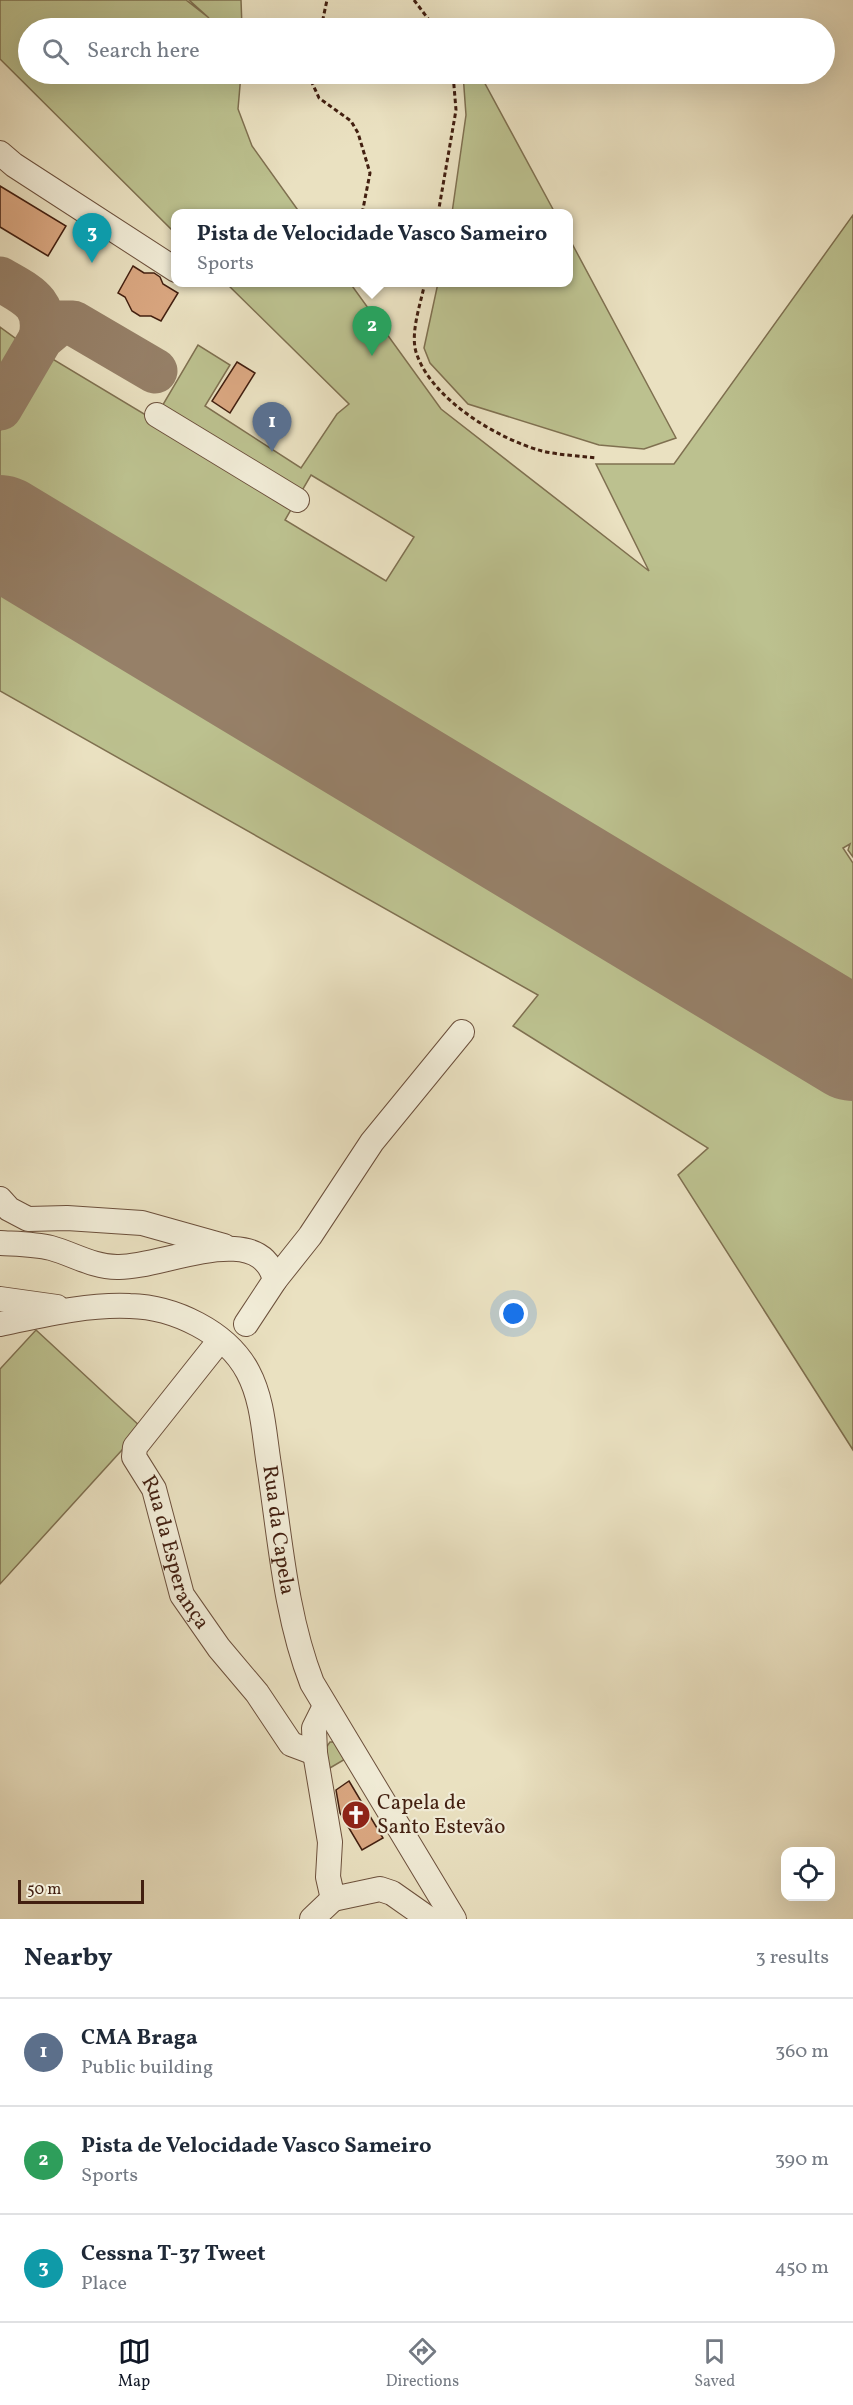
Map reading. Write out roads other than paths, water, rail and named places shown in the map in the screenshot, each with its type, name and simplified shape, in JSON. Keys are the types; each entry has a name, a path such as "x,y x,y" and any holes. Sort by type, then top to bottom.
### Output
{"street":[{"path":"0,153 14,165 171,267"},
{"path":"157,416 297,500"},
{"path":"246,1324 275,1280 310,1236 372,1142 462,1032"},
{"path":"0,1199 9,1209 28,1219 67,1218 142,1223 230,1248 252,1251 271,1265 275,1280"},
{"path":"0,1243 50,1247 96,1264 118,1268 230,1248"},
{"path":"0,1299 72,1310"},
{"name":"Rua da Capela","path":"0,1324 72,1310 131,1306 171,1312 220,1340 237,1354 258,1394 291,1611 303,1660 325,1706 454,1919"},
{"name":"Rua da Esperança","path":"220,1340 135,1447 134,1457 154,1489 182,1595 207,1633 256,1692 291,1744 315,1754"},
{"path":"325,1706 314,1728 315,1754 330,1842 328,1877 333,1899"},
{"path":"312,1919 333,1899 380,1889 392,1893 429,1919"}],"place":[{"name":"Cessna T-37 Tweet","path":"92,263"},
{"name":"Pista de Velocidade Vasco Sameiro","path":"372,356"},
{"name":"CMA Braga","path":"272,452"},
{"name":"Capela de Santo Estevão","path":"356,1815"}]}
